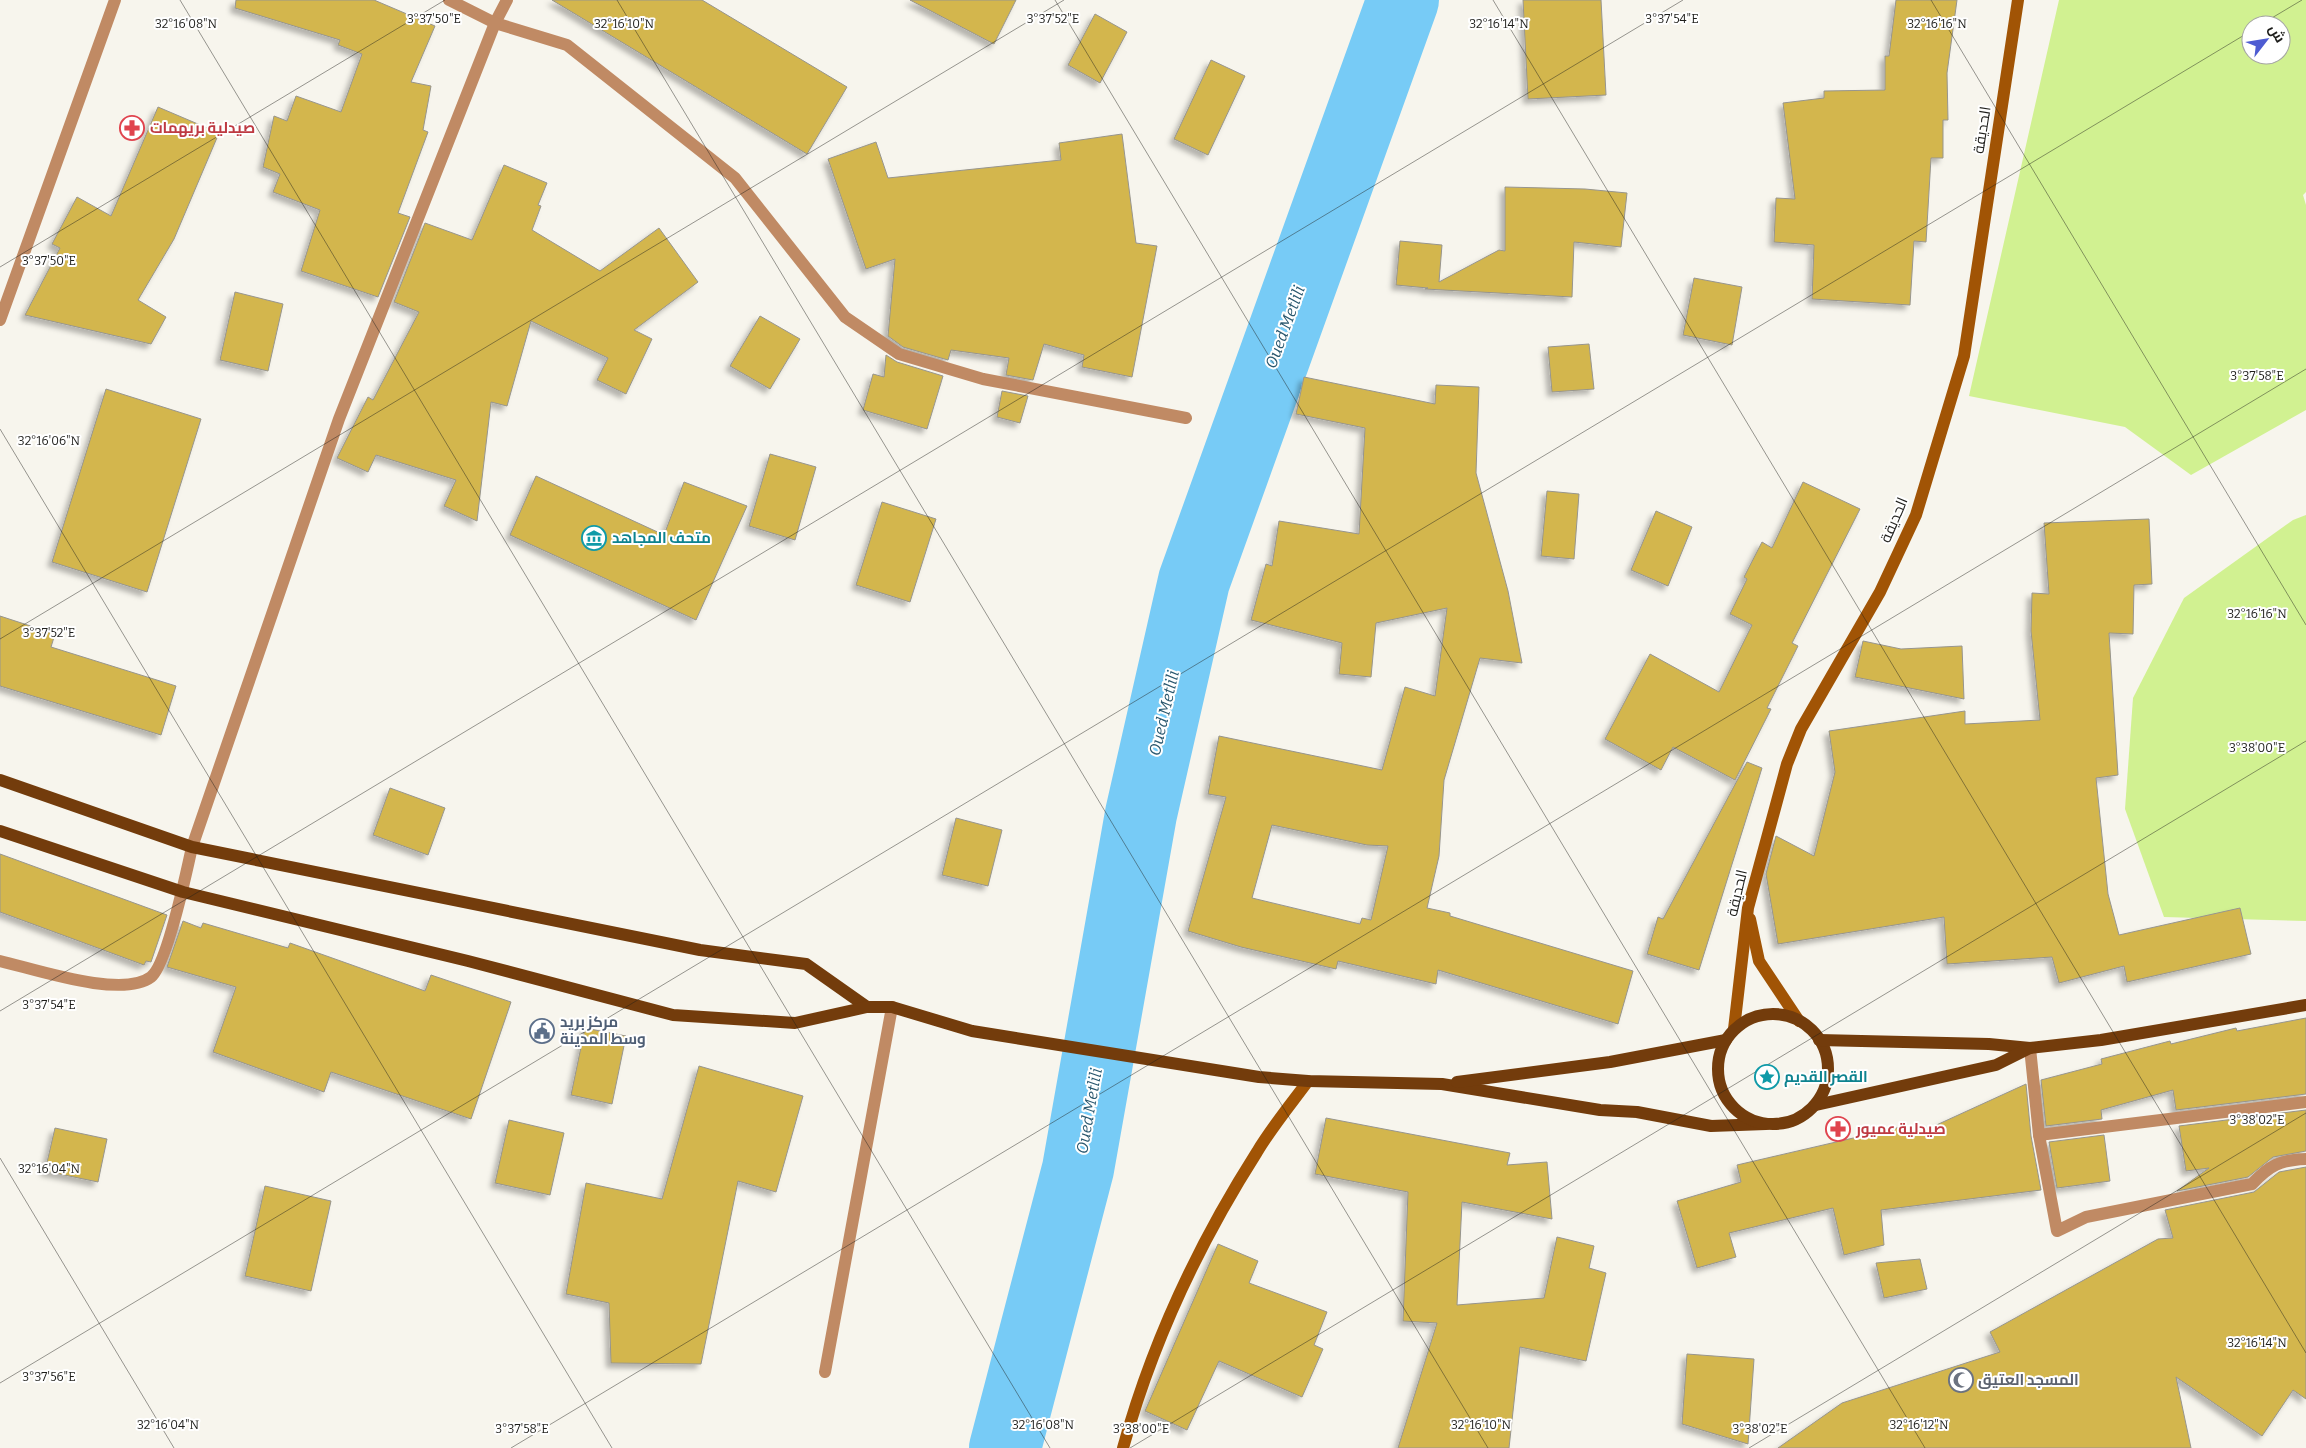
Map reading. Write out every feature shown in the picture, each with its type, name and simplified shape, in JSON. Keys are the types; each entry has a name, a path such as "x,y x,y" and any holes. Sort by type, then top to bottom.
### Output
{"main road":[{"path":"0,780 192,847 700,950 806,964 867,1007"},
{"path":"0,831 182,892 458,958 673,1015 795,1023 867,1007 892,1008 972,1031 1259,1077 1308,1081 1442,1084 1600,1110 1637,1112 1711,1126 1780,1125 1793,1121 1816,1105 1996,1065 2030,1048"},
{"path":"1819,1040 1989,1044 2030,1048 2101,1040 2306,1004"},
{"path":"1766,1124 1752,1121 1730,1105 1723,1094 1717,1066 1726,1040 1734,1029 1746,1021 1772,1014 1799,1021 1810,1029 1819,1040 1828,1066 1823,1093 1816,1105"},
{"path":"1442,1084 1610,1062 1726,1040"}],"street":[{"path":"0,320 115,0"},
{"path":"449,0 495,23 567,45 735,178 845,317 899,354 983,379 1186,418"},
{"path":"0,961 109,986 134,984 152,976 164,953 182,892 192,847 339,419 495,23 507,0"},
{"name":"الحديقة","path":"1734,1029 1748,908 1787,764 1801,729 1880,592 1916,515 1964,356 2018,0"},
{"path":"1748,908 1759,960 1799,1021"},
{"path":"825,1372 892,1008"},
{"path":"2030,1048 2039,1135 2057,1231 2086,1216 2252,1184 2267,1169 2286,1160 2306,1159"},
{"path":"1123,1448 1136,1403 1187,1275 1258,1151 1308,1081"},
{"path":"2039,1135 2306,1102"}],"green space":[{"path":"2059,0 2306,0 2306,192 2303,195 2306,205 2306,410 2191,475 2125,427 1969,396"},
{"path":"2306,515 2306,921 2164,917 2125,809 2133,698 2184,598 2293,520"}],"building":[{"path":"236,0 374,0 435,26 411,82 431,86 423,130 428,132 398,213 410,217 378,297 301,271 320,210 273,192 280,174 263,167 274,116 287,121 296,96 341,112 362,54 338,45 340,40 235,8"},
{"path":"552,0 702,0 847,87 807,154"},
{"path":"910,0 1016,0 994,44"},
{"path":"1523,0 1601,0 1606,95 1528,99"},
{"path":"1896,0 1957,0 1947,73 1948,120 1943,120 1943,158 1931,158 1926,242 1914,241 1910,305 1812,299 1814,245 1774,242 1776,198 1795,199 1783,103 1824,98 1824,91 1885,90 1885,56 1889,56"},
{"path":"1095,14 1127,32 1100,83 1068,65"},
{"path":"1211,60 1245,76 1208,155 1174,139"},
{"path":"158,107 219,133 174,239 138,300 166,317 151,344 25,315 60,248 52,244 77,197 111,216"},
{"path":"1122,134 1136,243 1157,246 1132,377 1082,367 1084,355 1044,344 1033,380 1006,375 1009,358 951,350 948,360 903,347 888,336 895,259 866,269 828,159 876,142 888,178 1061,160 1059,143"},
{"path":"504,165 547,183 538,205 541,206 532,230 600,271 659,228 698,282 634,330 652,339 626,394 597,380 608,358 531,321 507,406 491,402 477,521 444,506 456,480 376,455 368,472 337,458 368,397 373,400 419,312 394,302 425,223 472,240"},
{"path":"1505,187 1585,189 1627,193 1621,247 1574,242 1572,297 1425,289 1428,288 1396,285 1400,241 1442,245 1439,282 1499,250 1505,251"},
{"path":"1694,278 1742,287 1732,345 1683,335"},
{"path":"235,292 283,304 268,371 220,360"},
{"path":"760,316 800,339 770,389 730,366"},
{"path":"1589,344 1594,389 1552,392 1548,347"},
{"path":"886,355 897,362 943,376 927,429 863,410 873,374 884,377"},
{"path":"1304,377 1435,404 1436,385 1479,387 1476,473 1508,591 1522,663 1480,658 1444,780 1439,856 1427,908 1450,913 1450,916 1633,971 1618,1024 1438,970 1436,984 1338,961 1336,969 1241,947 1188,931 1226,797 1208,794 1219,736 1382,770 1405,687 1435,696 1447,608 1376,623 1371,677 1339,674 1342,643 1251,620 1266,564 1272,566 1279,521 1359,534 1365,428 1296,414","holes":["1272,825 1367,845 1388,846 1371,920 1362,918 1360,924 1252,898"]},
{"path":"106,389 201,419 147,592 52,562"},
{"path":"1002,391 1028,396 1020,423 997,417"},
{"path":"770,454 816,467 795,540 749,526"},
{"name":"متحف المجاهد","path":"536,476 664,535 684,482 747,506 696,620 510,535"},
{"path":"1803,482 1860,509 1792,643 1798,646 1767,708 1771,709 1735,780 1673,747 1661,770 1605,739 1650,654 1719,692 1752,625 1730,614 1747,579 1744,577 1762,542 1772,548"},
{"path":"1547,491 1579,494 1574,559 1541,556"},
{"path":"882,502 936,519 910,602 856,585"},
{"path":"1656,511 1692,527 1668,586 1631,570"},
{"path":"2149,519 2152,584 2134,585 2133,634 2109,633 2118,775 2096,778 2108,894 2119,935 2240,908 2251,954 2127,982 2124,966 2059,983 2052,957 1947,964 1944,917 1778,944 1766,874 1776,836 1814,856 1835,772 1829,731 1965,711 1965,724 2040,720 2031,631 2032,593 2049,594 2044,523"},
{"path":"0,616 55,634 51,647 176,686 161,735 0,686"},
{"path":"1863,641 1901,649 1962,646 1964,699 1855,677"},
{"path":"1747,762 1762,768 1699,970 1647,954 1658,917 1663,919"},
{"path":"390,788 445,808 428,855 373,835"},
{"path":"956,818 1002,830 988,886 942,875"},
{"path":"0,854 167,915 151,962 146,961 144,965 0,912"},
{"path":"183,921 201,928 203,923 288,948 290,943 425,991 431,975 511,1002 471,1119 331,1072 324,1092 213,1052 236,987 167,967"},
{"path":"2306,1018 2306,1094 2176,1110 2173,1090 2101,1110 2102,1119 2046,1126 2041,1080 2102,1064 2101,1059 2170,1041 2171,1044 2236,1028 2237,1031"},
{"path":"585,1028 626,1036 612,1104 571,1095"},
{"path":"699,1066 803,1096 776,1192 738,1181 701,1364 611,1363 609,1303 566,1294 586,1183 662,1199"},
{"path":"2026,1084 2031,1136 2041,1190 1881,1210 1884,1245 1844,1255 1833,1208 1729,1233 1736,1257 1697,1268 1677,1201 1741,1182 1737,1165 1905,1126 1908,1138"},
{"path":"2306,1110 2306,1151 2273,1157 2248,1177 2177,1191 2209,1168 2186,1171 2179,1126"},
{"path":"1326,1118 1510,1153 1507,1165 1547,1162 1552,1219 1462,1202 1457,1305 1544,1298 1557,1237 1594,1246 1589,1268 1606,1273 1586,1361 1520,1347 1509,1448 1398,1448 1437,1323 1403,1321 1408,1192 1315,1174"},
{"path":"509,1120 564,1133 550,1195 495,1183"},
{"path":"55,1128 107,1139 98,1182 45,1171"},
{"path":"2104,1135 2110,1181 2057,1188 2049,1142"},
{"path":"2306,1167 2306,1399 2293,1390 2262,1436 2176,1377 2191,1448 1778,1448 1842,1403 2000,1352 1990,1332 2158,1239 2173,1238 2165,1210 2254,1192 2279,1172"},
{"path":"265,1186 331,1201 311,1291 245,1276"},
{"path":"1218,1244 1258,1261 1249,1283 1327,1312 1314,1345 1323,1349 1302,1397 1219,1361 1187,1430 1145,1411"},
{"path":"1920,1259 1927,1289 1884,1298 1876,1263"},
{"path":"1687,1354 1754,1359 1748,1444 1682,1424"}],"waterway":[{"name":"Oued Metlili","path":"1005,1448 1078,1169 1141,814 1194,581 1403,0"}],"place":[{"name":"صيدلية بريهمات","path":"132,128"},
{"name":"متحف المجاهد","path":"594,538"},
{"name":"مركز بريد وسط المدينة","path":"542,1031"},
{"name":"القصر القديم","path":"1767,1077"},
{"name":"صيدلية عميور","path":"1838,1129"},
{"name":"المسجد العتيق","path":"1961,1380"}]}
